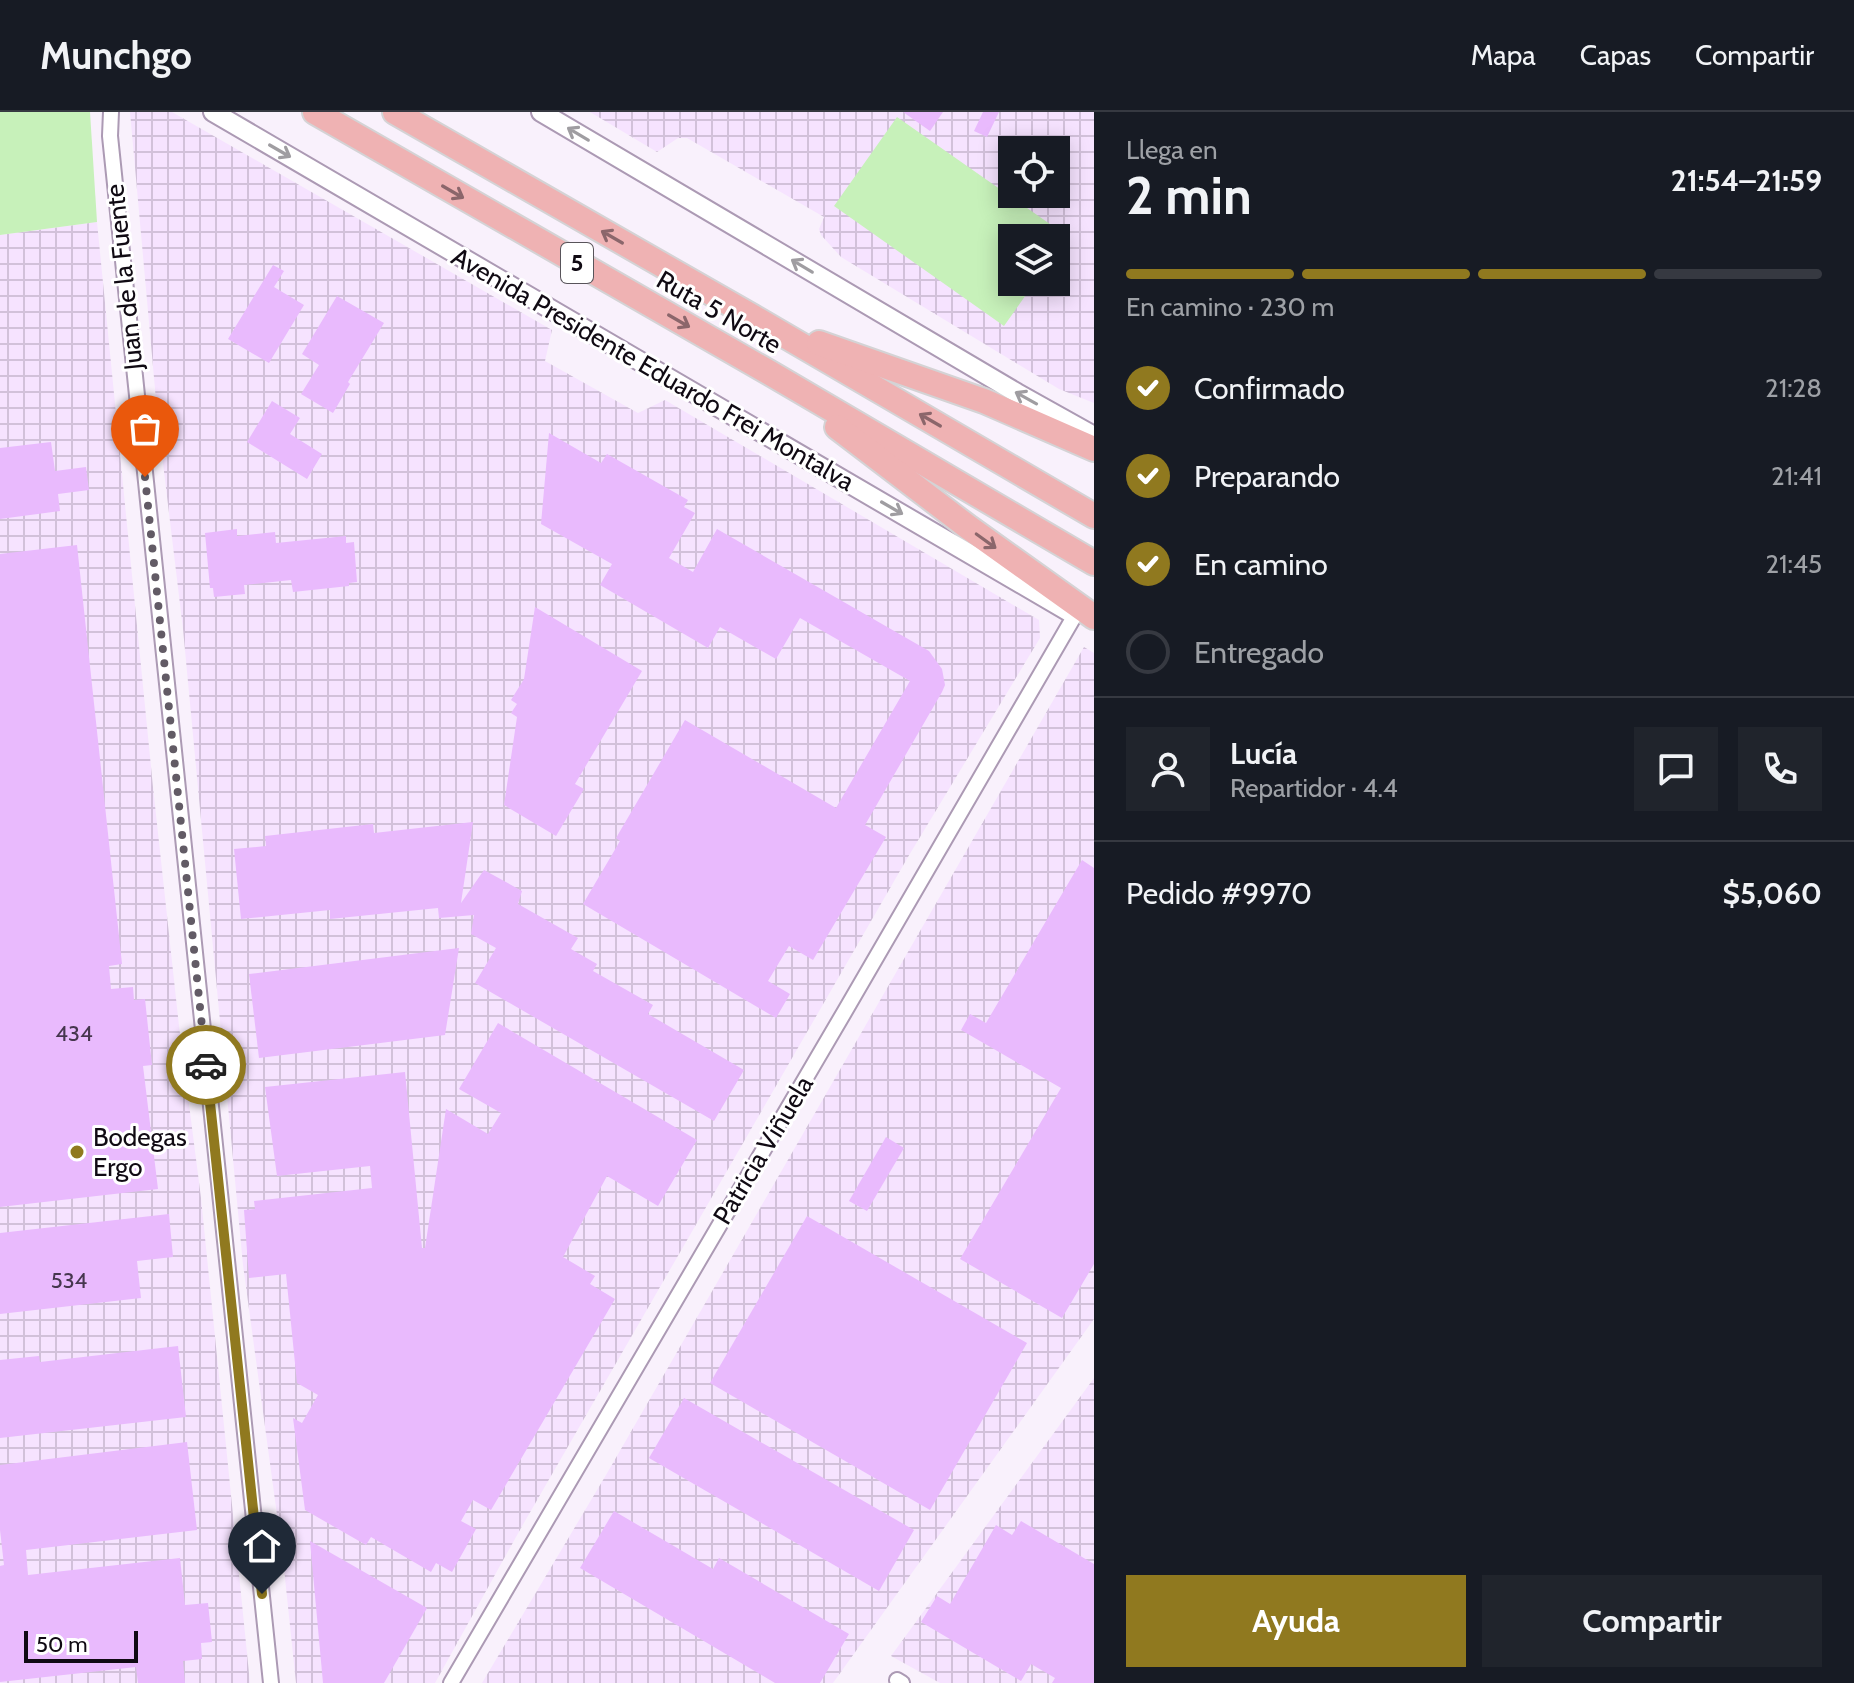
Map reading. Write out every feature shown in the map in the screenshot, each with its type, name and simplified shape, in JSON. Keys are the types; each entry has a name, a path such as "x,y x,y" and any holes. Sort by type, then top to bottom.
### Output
{"highway":[{"name":"Ruta 5 Norte","path":"315,112 1094,563"},
{"name":"Ruta 5 Norte","path":"395,112 1094,516"},
{"path":"753,317 984,401 1094,449"},
{"path":"770,373 1084,616"}],"main road":[{"name":"Avenida Presidente Eduardo Frei Montalva","path":"213,112 1084,616 1094,626"},
{"path":"541,112 1094,436"}],"street":[{"name":"Juan de la Fuente","path":"111,112 111,151 271,1683"},
{"name":"Patricia Viñuela","path":"451,1683 853,998 1084,616"}],"shaded area":[{"path":"130,112 172,112 552,330 545,361 638,413 665,400 1039,620 1040,638 908,857 435,1683 296,1683 283,1559 243,1265"},
{"path":"590,112 1094,112 1094,403 1059,389 841,257 821,235 819,229 824,217 687,138 678,138 657,152"},
{"path":"97,222 153,787 201,1198 250,1683 0,1683 0,235"},
{"path":"1084,647 1094,653 1094,1319 833,1683 482,1683 606,1475"},
{"path":"1094,1378 1094,1683 940,1683 891,1656"}],"green space":[{"path":"0,112 90,112 97,222 0,235"},
{"path":"897,117 998,188 998,208 1027,208 1050,224 998,224 998,296 1025,296 1004,326 834,206"}],"building":[{"path":"903,112 943,112 930,131"},
{"path":"983,112 999,112 987,137 974,131"},
{"path":"273,265 284,271 274,287 304,305 269,363 228,339"},
{"path":"337,296 384,323 333,413 301,394 319,365 302,354"},
{"path":"272,401 300,418 290,434 322,454 307,479 247,442"},
{"path":"549,433 601,463 607,454 688,500 684,507 695,513 669,558 693,572 717,529 929,651 942,669 945,685 942,692 865,825 886,837 813,960 789,946 768,981 790,994 776,1018 583,904 620,841 616,838 685,720 836,808 910,681 800,618 776,659 720,627 708,648 600,585 612,564 541,524"},
{"path":"51,442 55,471 86,467 89,490 58,494 60,511 0,519 0,448"},
{"path":"237,529 237,536 275,532 276,543 346,536 346,543 354,542 357,582 349,583 349,586 293,592 291,580 244,585 245,594 214,597 213,588 210,588 205,533"},
{"path":"77,545 122,964 109,966 111,989 133,987 134,1000 145,999 152,1065 143,1066 158,1189 0,1207 0,554"},
{"path":"535,607 642,671 575,784 584,789 556,836 504,805 517,717 511,713 517,704 511,700 524,679"},
{"path":"473,822 461,903 484,870 522,891 518,904 578,938 571,949 597,964 593,971 653,1005 648,1014 744,1070 714,1121 475,983 496,948 471,934 474,915 439,918 438,908 330,919 330,910 241,919 234,849 266,846 265,836 373,824 374,833"},
{"path":"1082,860 1094,868 1094,1264 1062,1318 960,1259 1061,1088 961,1030 970,1014 986,1023"},
{"path":"459,948 445,1035 259,1058 249,974"},
{"path":"498,1023 697,1140 658,1206 607,1176 563,1257 595,1276 590,1284 615,1299 491,1510 473,1500 461,1521 476,1529 452,1572 436,1563 431,1572 371,1537 366,1545 305,1510 293,1418 302,1423 318,1395 297,1383 286,1274 249,1278 244,1210 255,1209 254,1201 372,1188 370,1166 277,1176 265,1087 405,1072 422,1248 425,1248 446,1109 488,1134 501,1113 459,1089"},
{"path":"886,1137 904,1148 867,1211 849,1201"},
{"path":"169,1214 173,1257 137,1261 141,1298 0,1314 0,1233"},
{"path":"807,1216 1027,1343 930,1510 710,1383"},
{"path":"178,1346 186,1417 0,1438 0,1360 39,1356 40,1362"},
{"path":"684,1398 914,1530 879,1591 649,1458"},
{"path":"187,1442 197,1530 26,1550 28,1575 180,1558 185,1605 208,1603 212,1642 201,1643 202,1659 183,1661 185,1683 138,1683 136,1667 0,1682 0,1566 4,1565 0,1530 0,1465"},
{"path":"614,1511 713,1569 719,1558 849,1634 820,1683 775,1683 580,1568"},
{"path":"1021,1521 1094,1564 1094,1683 1052,1683 1055,1678 1031,1664 1021,1681 921,1622 937,1596 950,1604 996,1525 1012,1535"},
{"path":"310,1541 427,1608 384,1683 323,1683"}],"way so far":[{"path":"145,477 206,1065"}],"place":[{"name":"Bodegas Ergo","path":"77,1152"}],"route":[{"path":"206,1065 262,1594"}]}
